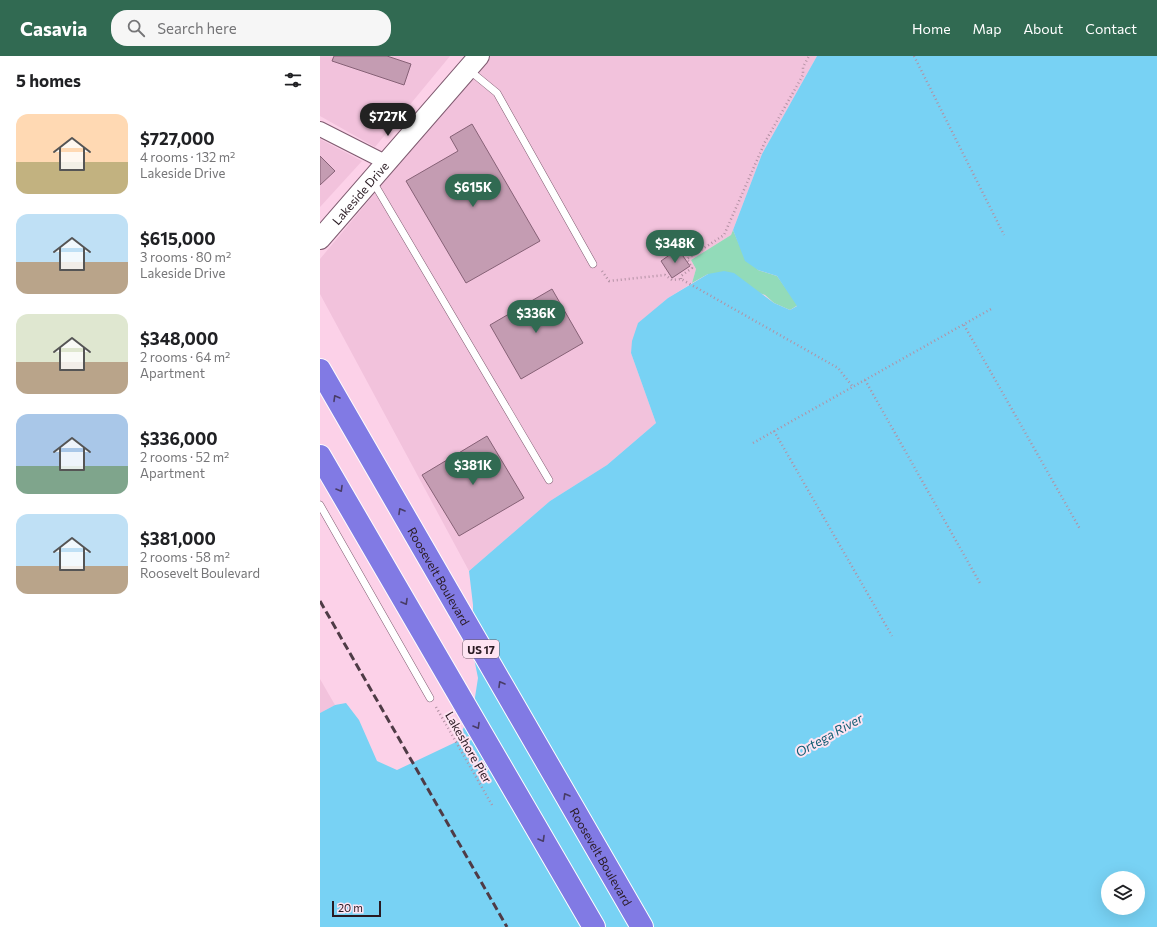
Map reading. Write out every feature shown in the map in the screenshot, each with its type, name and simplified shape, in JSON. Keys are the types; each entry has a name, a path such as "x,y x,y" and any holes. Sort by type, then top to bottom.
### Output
{"highway":[{"name":"Roosevelt Boulevard","path":"320,370 642,927"},
{"path":"320,456 594,927"}],"street":[{"name":"Lakeside Drive","path":"320,240 474,63"},
{"path":"320,129 387,163"}],"lane":[{"path":"474,63 497,93 593,264"},
{"path":"372,180 549,480"},
{"path":"320,505 430,698"}],"path":[{"path":"681,279 681,276 692,268 687,259 724,235 765,142 803,75 803,67 809,56"},
{"path":"914,56 1004,235"},
{"path":"603,272 609,281 665,275 672,280 681,279 838,368 853,387"},
{"path":"753,443 991,310"},
{"path":"964,325 1080,529"},
{"path":"864,380 981,586"},
{"path":"774,431 892,636"},
{"name":"Lakeshore Pier","path":"430,698 492,805"}],"shaded area":[{"path":"320,56 450,56 375,147 320,116"},
{"path":"489,56 817,56 762,154 731,235 691,260 696,269 692,283 668,298 638,324 631,353 656,423 607,465 550,501 469,571 320,294 320,259"},
{"path":"320,139 362,161 320,207"},
{"path":"320,679 335,705 320,713"}],"green space":[{"path":"733,230 739,244 758,270 777,276 798,305 790,310 774,303 765,295 708,274 692,283 696,269 691,260 731,235"}],"water":[{"name":"Ortega River","path":"817,56 1157,56 1157,927 320,927 320,713 335,705 346,703 359,720 377,761 397,770 456,742 473,710 478,678 473,653 473,605 469,571 550,501 607,465 656,423 631,353 632,341 638,323 668,298 708,274 724,271 734,273 774,303 790,310 797,306 777,276 758,270 745,261 733,230 762,154"}],"building":[{"path":"334,56 387,56 411,64 404,85 332,61"},
{"path":"472,124 540,241 466,283 406,181 458,151 450,137"},
{"path":"320,156 335,171 320,185"},
{"path":"678,249 690,266 672,278 661,261"},
{"path":"552,289 583,343 521,379 490,325"},
{"path":"487,436 524,498 459,536 422,475"}],"railway":[{"path":"320,601 507,927"}]}
